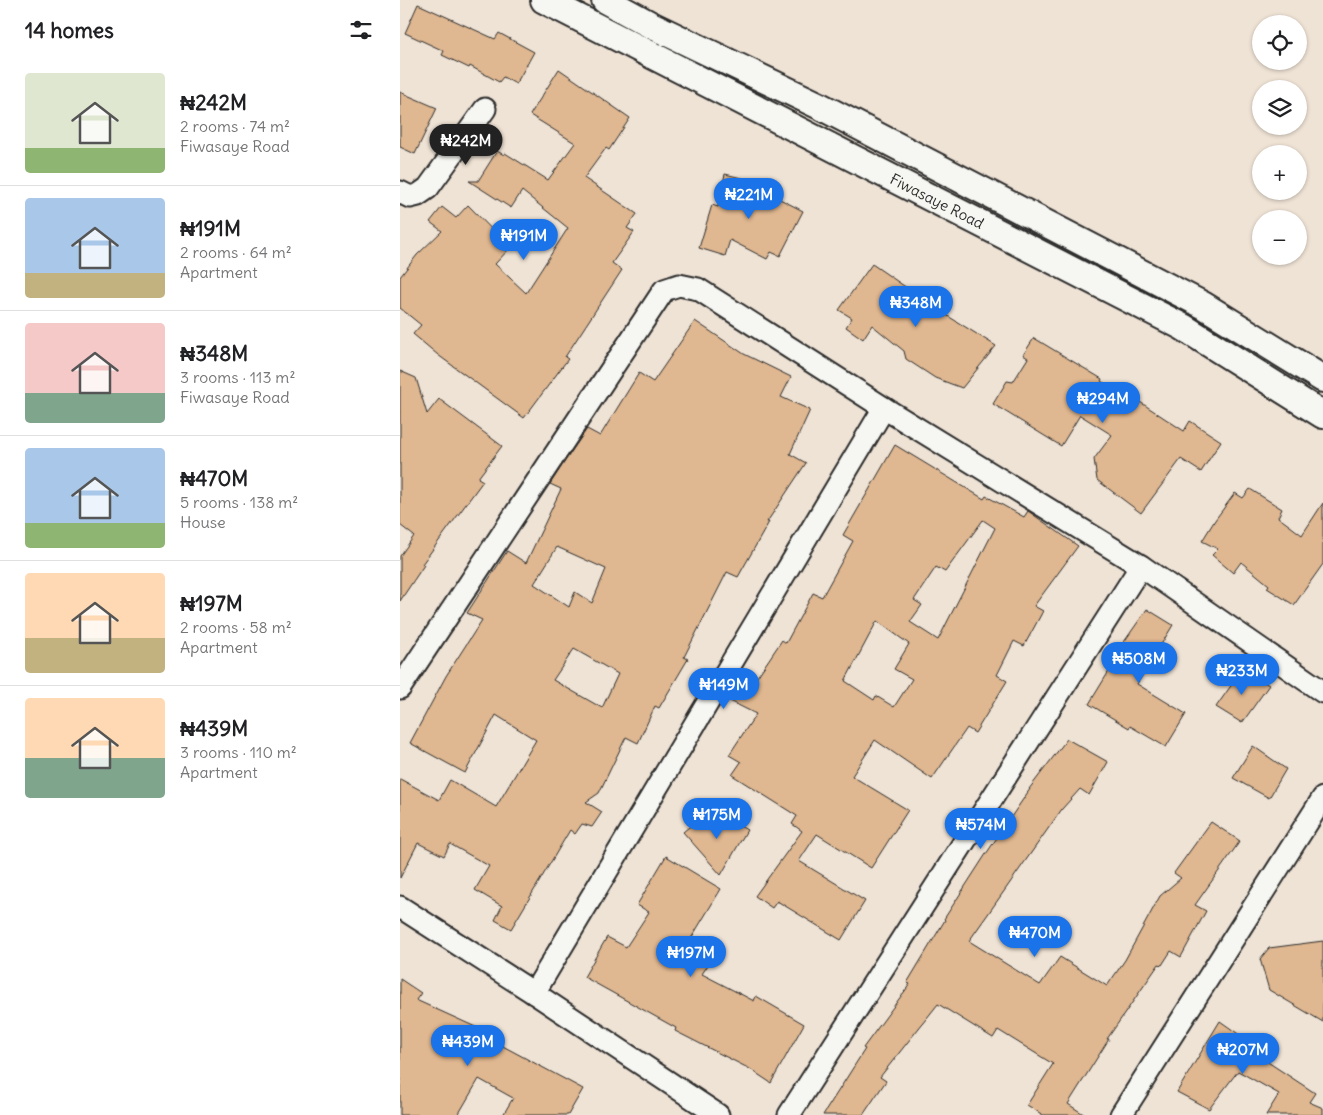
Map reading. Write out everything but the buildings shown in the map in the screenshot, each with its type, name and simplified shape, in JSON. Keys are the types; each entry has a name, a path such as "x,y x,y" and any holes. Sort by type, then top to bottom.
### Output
{"main road":[{"name":"Fiwasaye Road","path":"544,0 1183,328 1323,415"},
{"name":"Fiwasaye Road","path":"605,0 649,24 820,106 1204,305 1323,379"}],"street":[{"path":"400,192 410,197 418,195 428,188 485,108"},
{"path":"400,688 664,290 679,286 698,289 884,408 1141,566 1323,692"},
{"path":"534,993 884,408"},
{"path":"790,1115 1141,566"},
{"path":"1121,1115 1323,798"},
{"path":"400,907 718,1115"}]}
